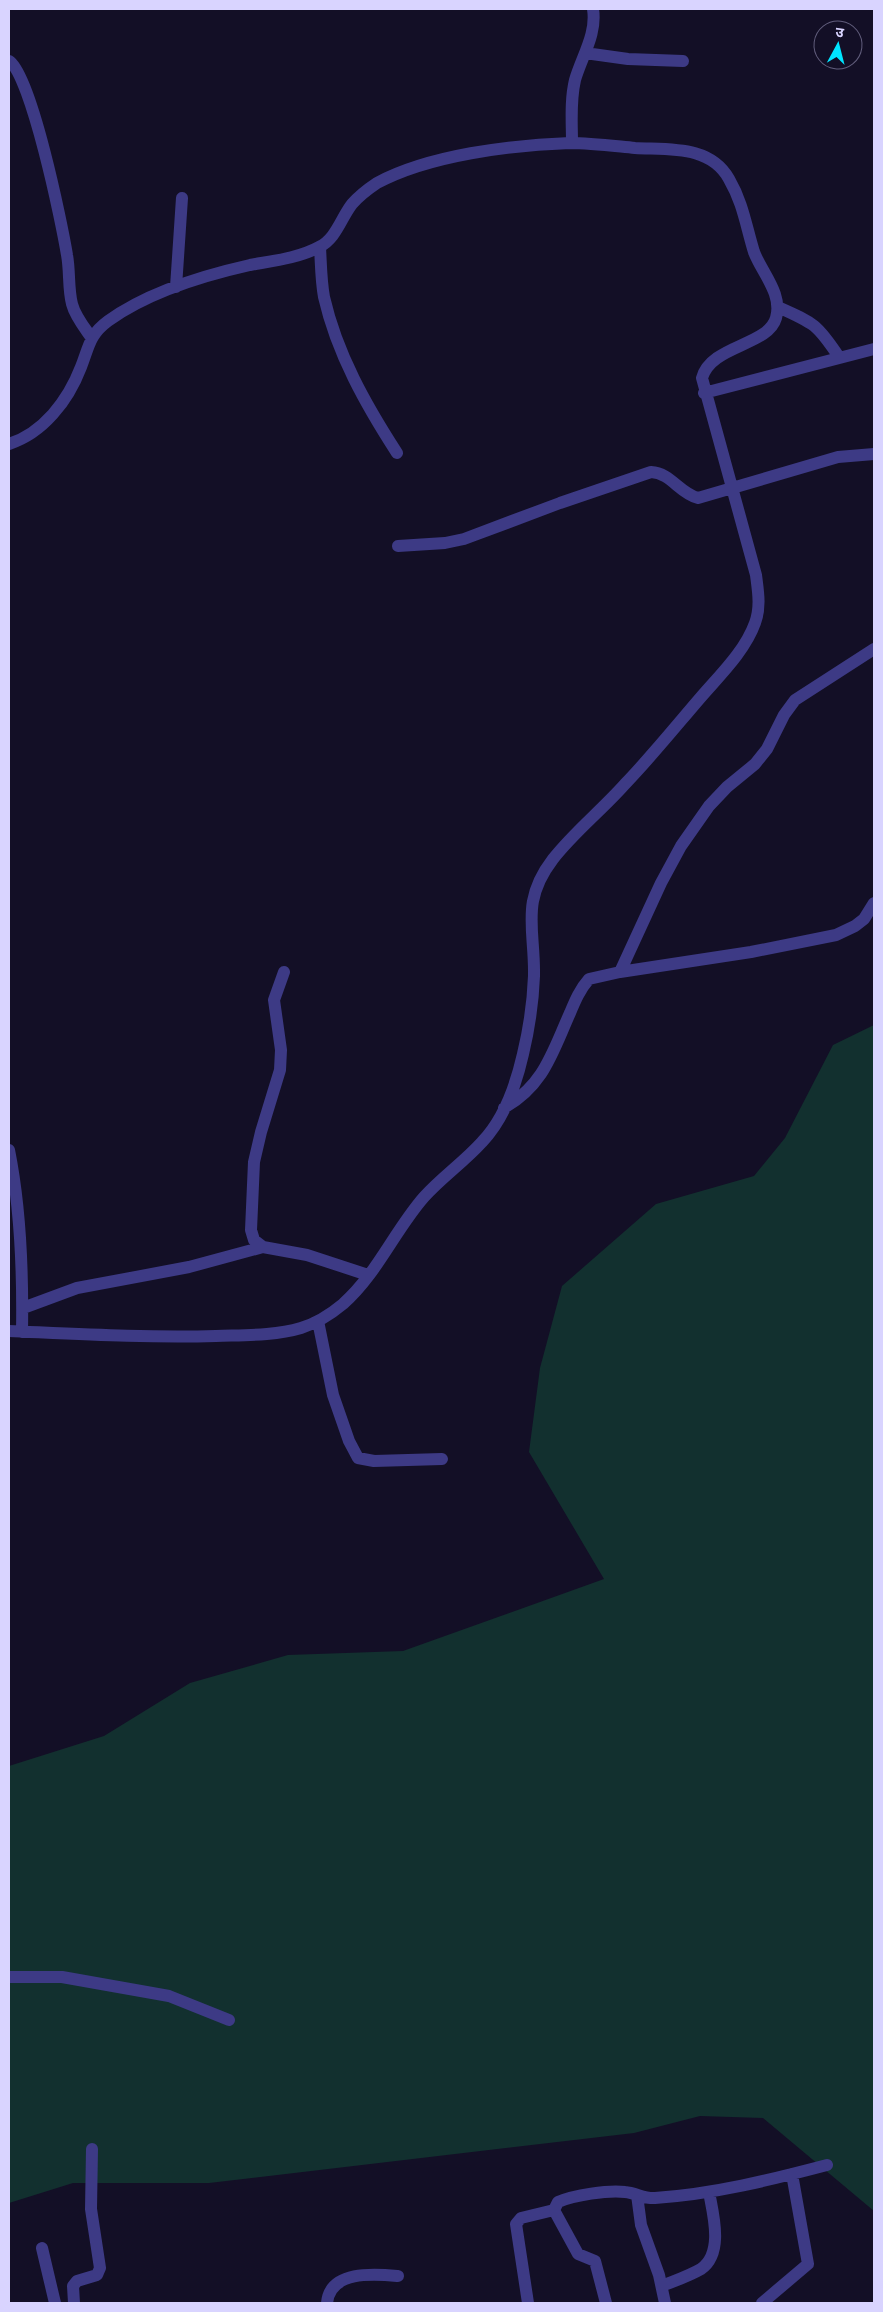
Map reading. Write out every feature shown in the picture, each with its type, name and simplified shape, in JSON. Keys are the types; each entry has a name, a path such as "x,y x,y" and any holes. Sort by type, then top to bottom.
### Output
{"street":[{"path":"572,143 574,90 592,32 593,9"},
{"path":"585,53 628,59 684,61"},
{"path":"9,61 19,71 34,111 61,218 68,257 72,303 76,315 90,337"},
{"path":"9,444 26,439 58,410 81,369 90,337 104,324 130,306 176,287 226,271 280,259 320,247 328,241 351,205 361,194 390,177 462,155 572,143 680,150 697,153 713,161 727,175 738,194 754,249 774,293 778,307 776,320 771,328 724,354 708,366 702,378 704,393 756,575 759,598 755,625 718,678 626,784 553,859 541,877 532,902 531,933 534,974 527,1034 517,1078 496,1124 482,1142 439,1182 408,1216 368,1275 346,1302 318,1321 301,1328 272,1333 149,1338 9,1331"},
{"path":"176,287 182,198"},
{"path":"320,247 324,296 335,335 368,408 397,453"},
{"path":"778,307 813,322 823,332 839,357"},
{"path":"704,393 874,349"},
{"path":"398,546 445,543 464,539 499,528 560,502 651,472 666,476 689,494 698,498 838,457 874,454"},
{"path":"620,972 661,883 681,846 709,806 727,787 755,764 767,749 784,715 795,700 874,649"},
{"path":"504,1108 518,1100 534,1085 550,1059 584,984 595,977 751,952 836,935 845,932 860,922 874,903"},
{"path":"263,1247 254,1240 251,1230 254,1162 260,1132 280,1070 281,1050 274,1000 284,972"},
{"path":"9,1150 16,1184 22,1253 22,1332"},
{"path":"23,1308 77,1288 189,1267 263,1247 307,1254 368,1275"},
{"path":"318,1321 333,1395 349,1441 358,1458 374,1461 442,1459"},
{"path":"9,1977 62,1977 169,1996 229,2020"},
{"path":"74,2303 73,2286 77,2281 97,2275 100,2268 91,2209 92,2149"},
{"path":"606,2303 595,2261 578,2254 554,2210 555,2204 562,2200 612,2192 654,2198 709,2192 755,2184 827,2165"},
{"path":"762,2303 808,2264 792,2174"},
{"path":"662,2286 700,2269 709,2258 715,2236 709,2192"},
{"path":"637,2195 643,2233 662,2286 665,2303"},
{"path":"528,2303 516,2224 521,2218 554,2210"},
{"path":"42,2248 55,2303"},
{"path":"327,2303 330,2290 343,2280 370,2274 398,2276"}],"green space":[{"path":"874,1025 874,2211 763,2118 700,2116 634,2133 209,2183 73,2183 9,2203 9,1766 104,1736 190,1683 288,1655 403,1651 604,1579 529,1452 540,1368 562,1286 656,1204 754,1176 785,1138 833,1045"}]}
